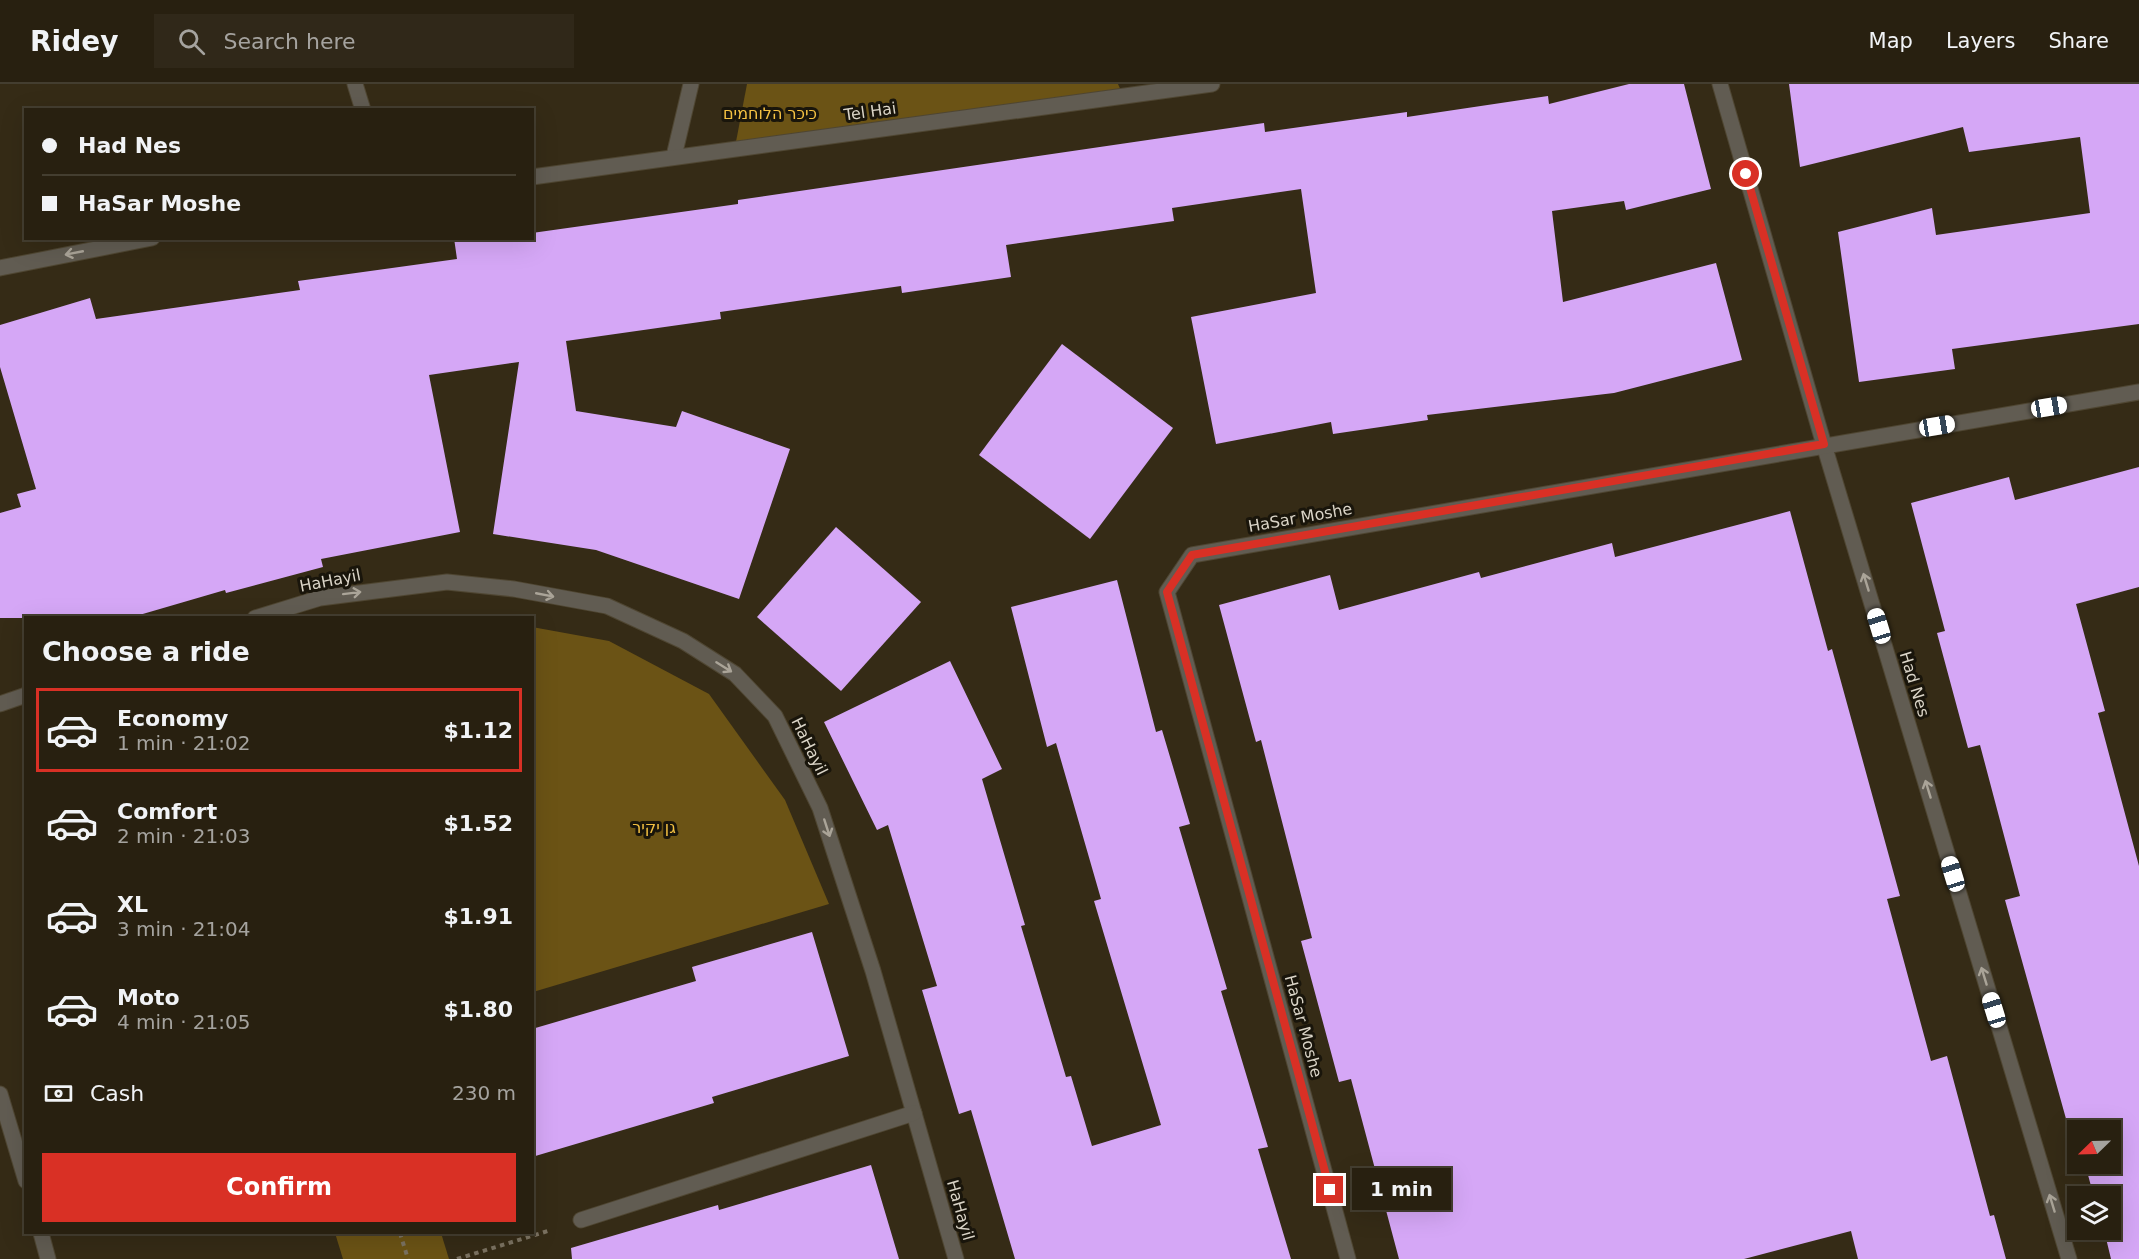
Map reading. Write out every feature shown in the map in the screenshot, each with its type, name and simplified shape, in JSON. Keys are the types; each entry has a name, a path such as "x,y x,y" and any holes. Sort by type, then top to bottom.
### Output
{"street":[{"path":"355,84 362,108"},
{"path":"674,156 691,84"},
{"name":"Tel Hai","path":"534,177 1157,87 1212,84"},
{"name":"Had Nes","path":"1720,84 1824,444 2069,1259"},
{"path":"0,268 142,240"},
{"name":"HaSar Moshe","path":"1348,1259 1167,592 1192,555 1824,444 2139,392"},
{"name":"HaHayil","path":"262,616 320,598 447,582 514,589 607,606 683,641 735,674 776,716 820,808 873,971 956,1259"},
{"path":"0,704 24,696"},
{"path":"0,1094 24,1174"},
{"path":"581,1220 914,1113"},
{"path":"41,1234 48,1259"}],"path":[{"path":"457,1259 581,1220"},
{"path":"400,1234 408,1259"}],"green space":[{"name":"כיכר הלוחמים","path":"747,84 1118,84 1123,95 735,147"},
{"name":"גן יקיר","path":"534,627 609,641 709,694 785,800 829,904 534,992"},
{"path":"335,1234 441,1234 449,1259 343,1259"}],"building":[{"path":"1629,84 1684,84 1711,189 1626,210 1624,201 1552,211 1563,302 1716,263 1742,360 1614,393 1427,415 1428,420 1333,434 1331,422 1216,444 1191,317 1316,293 1301,189 1172,208 1174,221 1006,245 1011,277 902,293 901,286 720,312 721,319 566,341 576,411 676,427 682,411 790,449 739,599 596,550 493,534 519,362 429,375 460,532 321,559 323,567 226,593 225,590 136,616 0,618 0,513 21,507 17,494 36,489 0,367 0,325 90,298 96,319 300,290 298,281 457,259 454,240 534,240 534,233 738,204 738,200 1264,123 1265,132 1407,112 1407,117 1548,96 1549,104"},
{"path":"1789,84 2139,84 2139,324 1952,349 1955,369 1859,382 1838,232 1932,208 1936,235 2090,213 2080,137 1969,152 1963,127 1800,167"},
{"path":"1062,344 1173,428 1090,539 979,455"},
{"path":"2139,467 2139,587 2076,604 2105,711 2098,713 2139,866 2139,1259 2111,1259 2106,1240 2121,1240 2121,1186 2091,1186 2088,1174 2121,1174 2121,1120 2067,1120 2067,1122 2005,900 2020,896 1980,745 1968,748 1937,633 1945,631 1911,503 2009,477 2015,500"},
{"path":"1790,511 1828,651 1832,649 1900,896 1887,899 1931,1061 1947,1056 1990,1216 1994,1215 2006,1259 1858,1259 1851,1231 1744,1259 1399,1259 1351,1079 1339,1082 1301,941 1312,938 1261,740 1256,742 1219,605 1330,575 1339,610 1479,572 1481,578 1612,543 1615,557"},
{"path":"836,527 921,602 841,691 757,617"},
{"path":"1117,580 1156,732 1162,730 1190,824 1179,827 1227,989 1221,991 1268,1147 1258,1149 1291,1259 1015,1259 971,1110 959,1114 922,990 937,986 888,825 877,830 824,722 950,661 1002,769 982,779 1025,925 1021,926 1066,1077 1071,1076 1092,1146 1161,1125 1094,901 1101,899 1056,743 1047,747 1011,607"},
{"path":"812,932 849,1056 712,1097 714,1103 534,1156 534,1028 696,981 692,967"},
{"path":"871,1165 899,1259 572,1259 571,1248 718,1205 719,1210"}],"route":[{"path":"1330,1190 1167,592 1192,555 1824,444 1746,174"}]}
